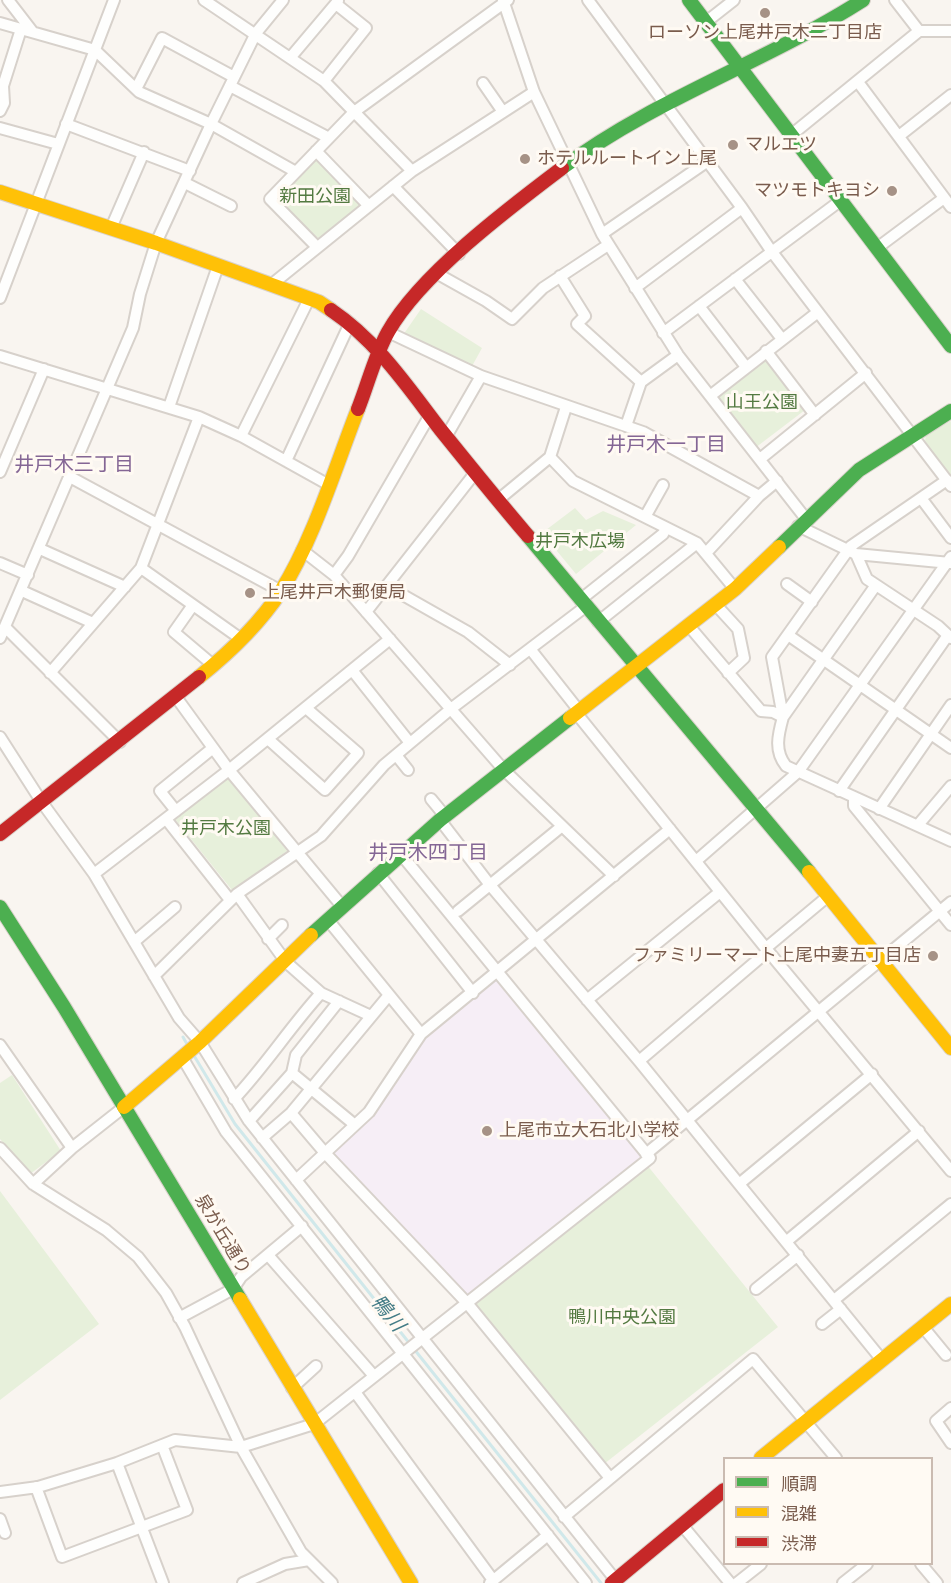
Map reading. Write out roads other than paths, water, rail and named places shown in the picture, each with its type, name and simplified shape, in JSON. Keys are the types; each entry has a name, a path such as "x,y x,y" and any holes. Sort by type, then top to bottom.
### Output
{"street":[{"path":"8,0 32,31"},
{"path":"0,298 114,0"},
{"path":"204,0 324,81 412,171"},
{"path":"120,742 50,674 1,635 40,549 133,328 140,294 156,243 256,33 283,0"},
{"path":"588,0 742,207 772,252 949,483 921,498 852,553 812,602 772,657 783,717"},
{"path":"689,0 951,346"},
{"path":"706,22 734,0"},
{"path":"0,834 176,697 241,639 281,591 302,550 329,485 388,332 416,293 436,273 569,161 667,105 829,23 863,0"},
{"path":"895,0 919,31"},
{"path":"316,247 270,199 354,112 505,1 534,92 602,234 678,355 760,459 802,522 852,553 949,561"},
{"path":"290,58 337,2 366,28 324,81"},
{"path":"0,23 95,50 136,89 211,124 296,172"},
{"path":"0,111 4,103 3,86 21,28"},
{"path":"790,136 919,31 951,31"},
{"path":"136,89 162,38 329,138"},
{"path":"858,82 948,202 877,248"},
{"path":"483,83 503,112"},
{"path":"271,285 412,171 534,92"},
{"path":"898,136 951,95"},
{"path":"66,124 190,171"},
{"path":"0,128 58,144"},
{"path":"316,151 369,206"},
{"path":"111,228 144,152"},
{"path":"602,234 708,161"},
{"path":"184,183 231,206"},
{"path":"393,186 459,254"},
{"path":"0,192 156,243 309,299 330,308 350,323 381,352 475,473 636,668 758,809 879,962 951,1048"},
{"path":"663,333 840,201"},
{"path":"635,288 742,207"},
{"path":"436,273 486,301 512,319 543,288 608,244"},
{"path":"169,407 218,266"},
{"path":"560,276 585,316 577,324 641,382"},
{"path":"735,279 782,339"},
{"path":"241,436 309,299"},
{"path":"699,306 746,367"},
{"path":"710,396 818,312"},
{"path":"286,461 350,323"},
{"path":"388,332 481,376 644,432 759,496"},
{"path":"766,351 815,415"},
{"path":"626,426 641,382 678,355"},
{"path":"0,356 199,417 241,436 329,485"},
{"path":"0,472 44,369"},
{"path":"760,459 866,373"},
{"path":"447,435 481,376"},
{"path":"498,500 550,457 566,407"},
{"path":"33,1184 72,1148 200,1042 286,962 341,905 400,853 503,769 579,713 716,605 859,470 951,411"},
{"path":"334,575 348,556 430,415"},
{"path":"50,674 141,568 160,524 199,417"},
{"path":"550,457 573,482 697,543 735,589"},
{"path":"366,612 475,473"},
{"path":"70,477 281,591"},
{"path":"706,553 759,496 777,482"},
{"path":"645,517 663,485"},
{"path":"921,498 951,538"},
{"path":"154,976 233,897 321,836 384,765 452,708 531,650 663,534 666,528"},
{"path":"598,622 697,543"},
{"path":"40,549 125,587"},
{"path":"302,550 334,575 503,769 614,876"},
{"path":"839,791 949,637 914,609 867,579 852,553"},
{"path":"696,861 798,772 949,561"},
{"path":"0,563 28,575"},
{"path":"141,568 241,639"},
{"path":"787,584 812,602"},
{"path":"876,585 783,717 777,736 780,758 786,766 798,772 951,841"},
{"path":"387,586 468,632 510,665"},
{"path":"21,591 93,623"},
{"path":"193,605 174,632 213,665"},
{"path":"716,605 738,629 744,657 728,673"},
{"path":"689,626 761,711 773,712 783,717"},
{"path":"788,635 951,748"},
{"path":"94,874 230,770 390,639"},
{"path":"531,650 767,950 919,1131 947,1157 951,1171"},
{"path":"352,670 410,743"},
{"path":"176,697 230,770 341,905"},
{"path":"879,809 951,705"},
{"path":"268,739 325,789 358,753 306,708"},
{"path":"0,737 41,801 94,874 179,1018 200,1042 249,1121 615,1582 723,1491"},
{"path":"176,811 160,791 213,748"},
{"path":"396,755 408,770"},
{"path":"918,825 951,786"},
{"path":"854,798 854,806 951,925"},
{"path":"431,799 490,885 639,1061 685,1121 798,1255 882,1360"},
{"path":"166,819 286,962 321,993 371,1016"},
{"path":"458,910 561,827"},
{"path":"296,1180 369,1113 421,1034 537,941 670,829"},
{"path":"0,1492 36,1487 117,1463 175,1440 241,1447 314,1424 650,1158 400,853"},
{"path":"378,873 473,993"},
{"path":"587,1000 720,892"},
{"path":"639,1061 827,897"},
{"path":"646,1154 951,902"},
{"name":"泉が丘通り","path":"0,907 124,1107 411,1583"},
{"path":"134,942 175,907"},
{"path":"328,920 421,1034"},
{"path":"268,939 282,925"},
{"path":"234,1099 256,1076 294,1023 321,993"},
{"path":"262,1138 291,1113 389,995"},
{"path":"249,1121 292,1073 296,1055 339,1001"},
{"path":"0,1045 72,1148"},
{"path":"182,1057 226,1132 586,1583"},
{"path":"292,1073 355,1125"},
{"path":"739,1184 872,1074"},
{"path":"291,1113 325,1153 467,1303 610,1478"},
{"path":"787,1242 919,1131"},
{"path":"0,1148 33,1184 106,1230 138,1257 166,1293 241,1447 301,1552 332,1583"},
{"path":"822,1324 838,1305 951,1204"},
{"path":"179,1318 233,1289 241,1277 302,1226"},
{"path":"268,1255 374,1376"},
{"path":"756,1289 798,1255"},
{"path":"763,1457 951,1304"},
{"path":"923,1327 946,1355"},
{"path":"564,1517 753,1359 835,1457"},
{"path":"292,1388 316,1366"},
{"path":"355,1392 492,1582 548,1535"},
{"path":"951,1408 936,1421 951,1443"},
{"path":"36,1487 62,1557 187,1510 162,1445"},
{"path":"117,1463 163,1583"},
{"path":"0,1519 5,1533"},
{"path":"682,1525 730,1583"},
{"path":"243,1583 285,1564 309,1560"},
{"path":"737,1583 759,1565"},
{"path":"843,1583 865,1565"},
{"path":"923,1565 937,1583"}],"waterway":[{"name":"鴨川","path":"183,1037 188,1046"},
{"name":"鴨川","path":"193,1054 235,1124 410,1344"},
{"name":"鴨川","path":"414,1349 601,1583"}],"place":[{"name":"ローソン上尾井戸木二丁目店","path":"765,13"},
{"name":"マルエツ","path":"733,145"},
{"name":"ホテルルートイン上尾","path":"525,159"},
{"name":"マツモトキヨシ","path":"892,191"},
{"name":"上尾井戸木郵便局","path":"250,593"},
{"name":"ファミリーマート上尾中妻五丁目店","path":"933,956"},
{"name":"上尾市立大石北小学校","path":"487,1131"}],"district":[{"name":"井戸木一丁目","path":"666,446"},
{"name":"井戸木三丁目","path":"74,466"},
{"name":"井戸木四丁目","path":"428,854"}],"park label":[{"name":"新田公園","path":"315,197"},
{"name":"山王公園","path":"762,403"},
{"name":"井戸木広場","path":"580,542"},
{"name":"井戸木公園","path":"226,829"},
{"name":"鴨川中央公園","path":"622,1318"}]}
